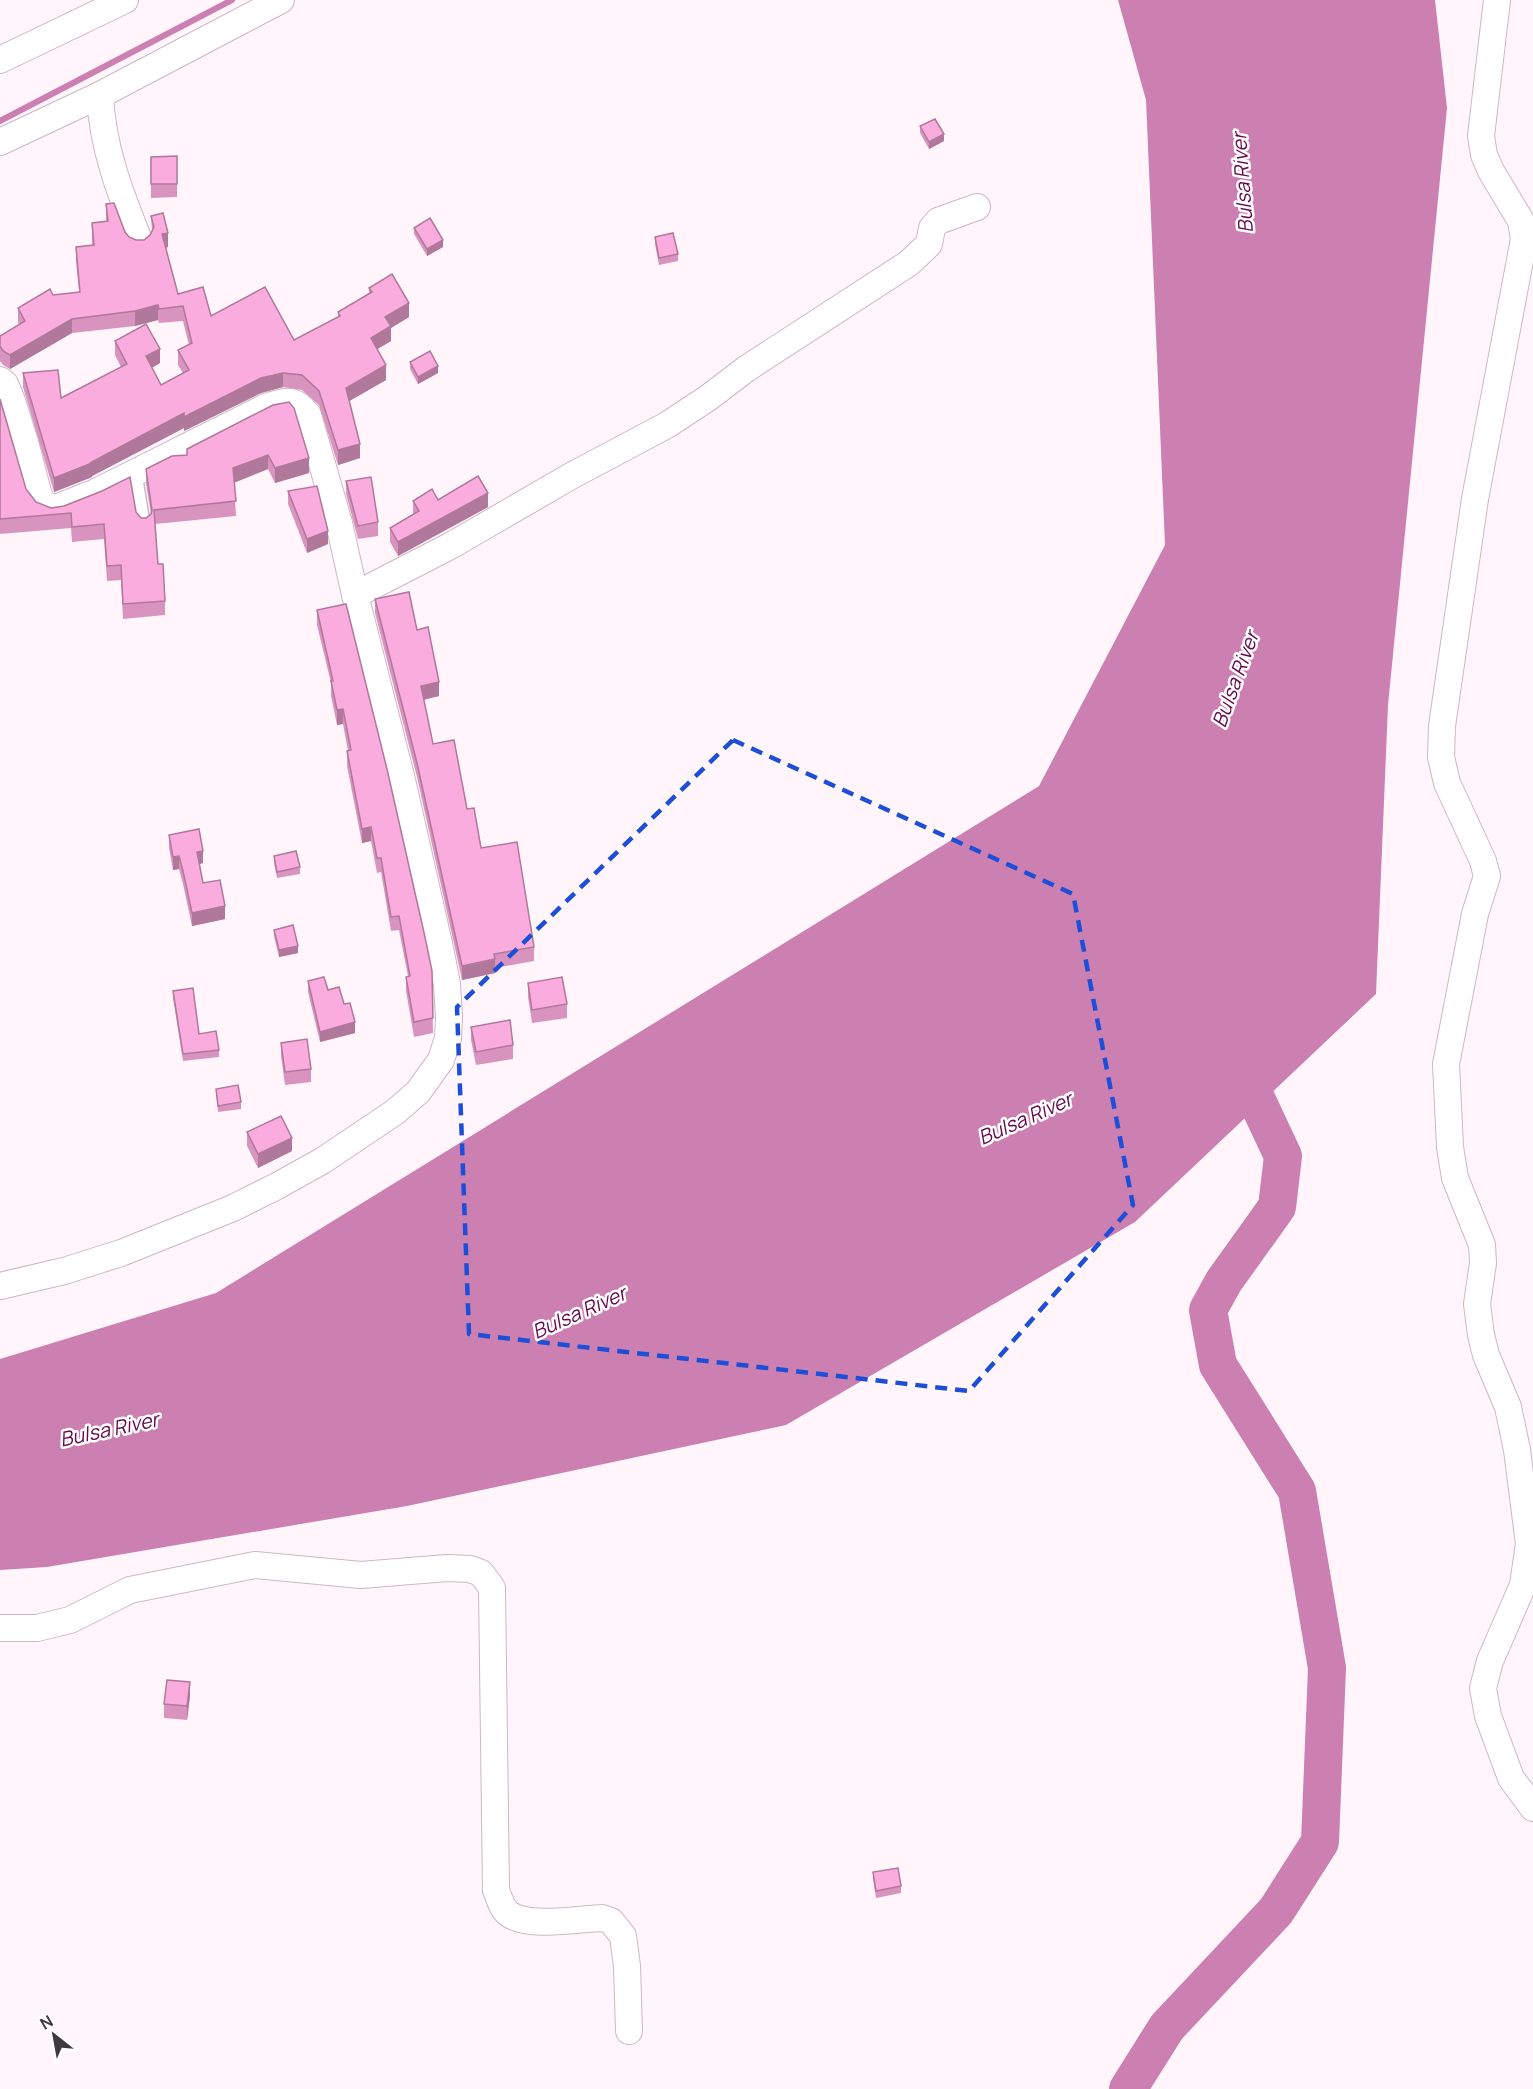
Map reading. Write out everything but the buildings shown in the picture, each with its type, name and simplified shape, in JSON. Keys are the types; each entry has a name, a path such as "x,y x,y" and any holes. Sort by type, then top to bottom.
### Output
{"street":[{"path":"0,60 125,0"},
{"path":"0,142 100,95 281,0"},
{"path":"1497,0 1481,136 1484,155 1521,221 1524,239 1475,499 1442,726 1441,757 1447,783 1488,876 1475,914 1446,1064 1447,1115 1455,1178 1482,1245 1483,1263 1477,1304 1481,1335 1486,1355 1508,1407 1517,1450 1529,1544 1523,1586 1490,1662 1484,1688 1488,1716 1511,1778 1533,1808"},
{"path":"100,95 101,120 108,152 124,205 139,240"},
{"path":"355,596 452,545 571,476 667,425 746,369 909,263 929,244 932,228 938,221 977,207"},
{"path":"0,380 5,384 11,398 39,496 50,508 96,492 268,406 288,400 300,404 308,415 339,523 355,596 402,780 447,984 448,1038 441,1060 418,1092 395,1112 322,1161 277,1186 214,1216 121,1253 64,1271 0,1286"},
{"path":"0,1628 37,1628 70,1620 130,1590 255,1565 361,1575 447,1568 470,1569 481,1573 492,1588 496,1890 502,1907 509,1914 520,1919 539,1921 602,1918 611,1921 623,1936 627,1966 629,2031"}],"lane":[{"path":"135,471 144,525"}],"highlighted area":[{"path":"733,740 1073,894 1133,1205 969,1391 469,1334 457,1007"}],"water":[{"name":"Bulsa River","path":"1118,0 1435,0 1447,108 1388,705 1376,994 1135,1222 786,1425 407,1506 47,1567 0,1570 0,1359 216,1293 1039,786 1165,545 1146,100"}],"waterway":[{"path":"0,121 232,0"},
{"path":"1128,2089 1167,2027 1276,1911 1320,1842 1327,1668 1297,1491 1218,1365 1208,1310 1224,1281 1277,1207 1283,1156 1237,1058"}]}
